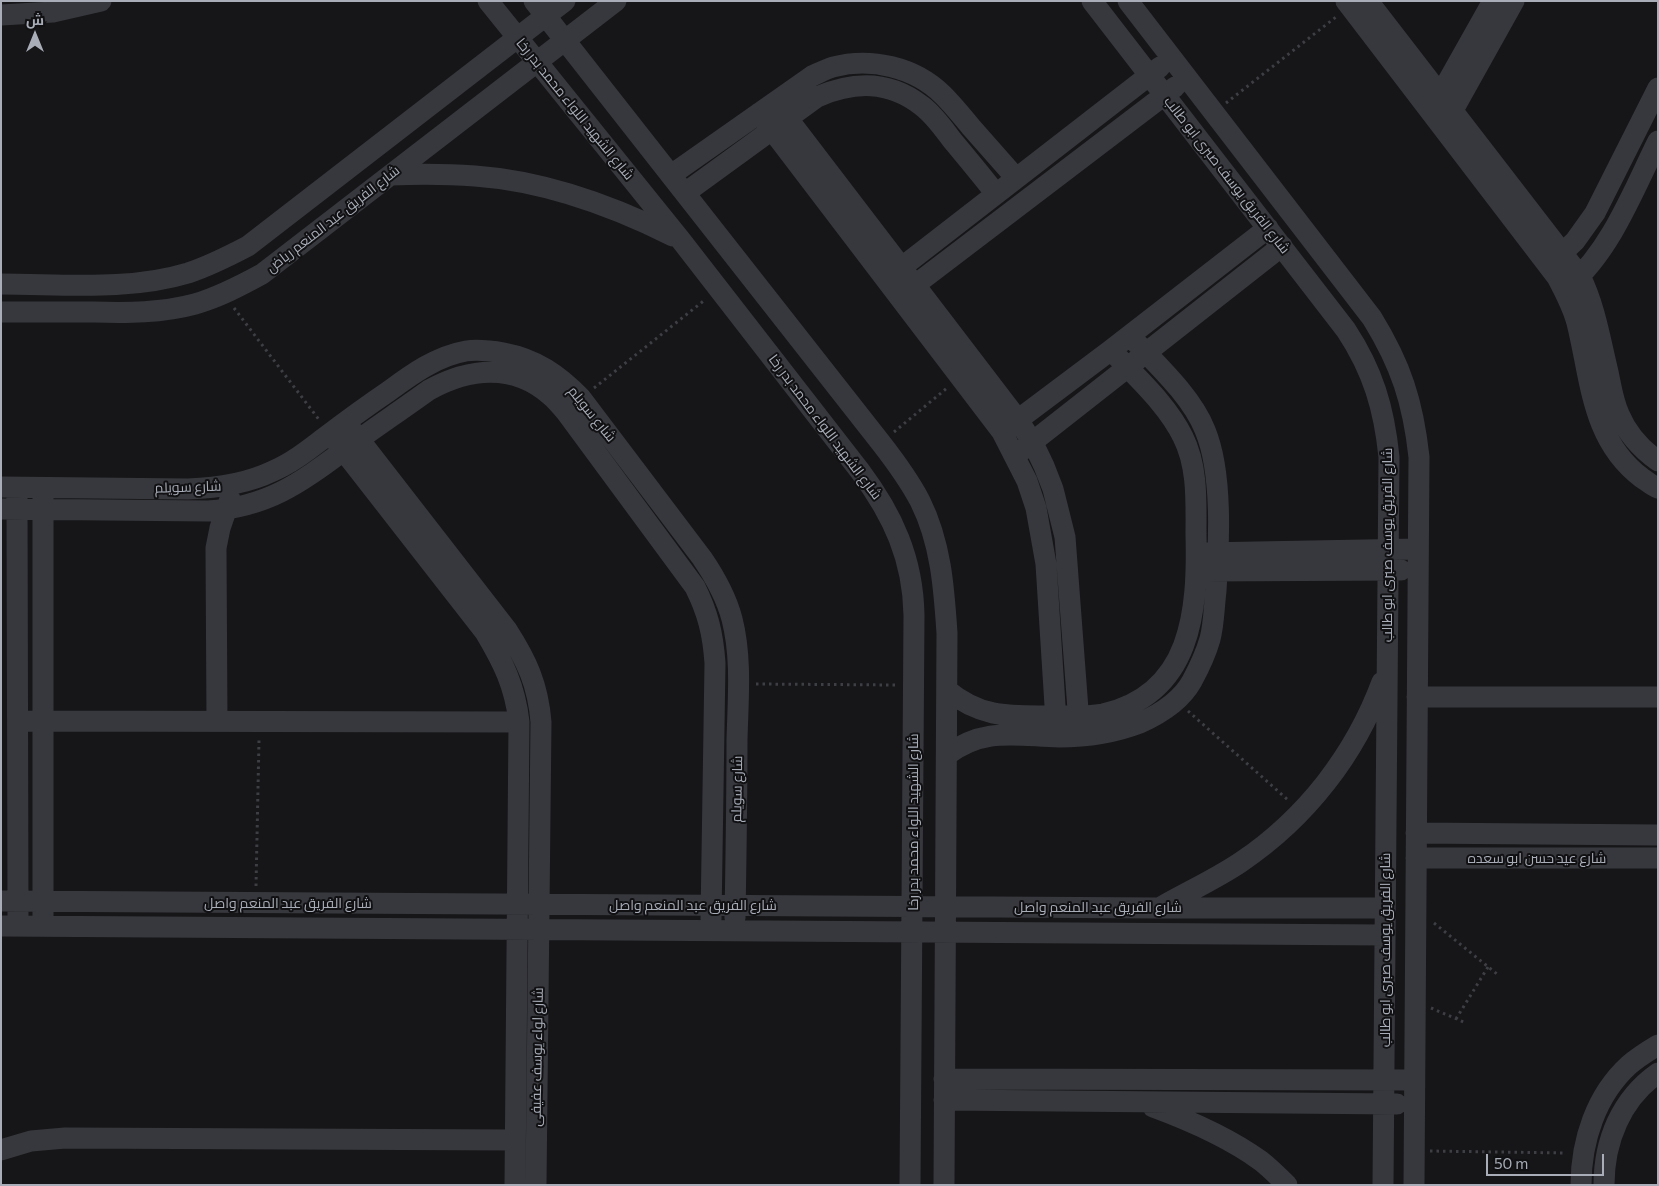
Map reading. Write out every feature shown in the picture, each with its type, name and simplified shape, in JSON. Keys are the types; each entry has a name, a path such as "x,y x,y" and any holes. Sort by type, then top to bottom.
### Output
{"street":[{"path":"1,15 53,12 101,1"},
{"name":"شارع الشهيد اللواء محمد بدر رخا","path":"488,1 680,239 860,471 878,495 892,521 903,548 911,578 914,615 910,1185"},
{"path":"1,284 125,284 157,280 189,272 219,261 248,246 518,38 540,9 565,1"},
{"name":"شارع الفريق عبد المنعم رياض","path":"1,312 130,313 164,310 194,304 223,294 262,274 616,1"},
{"name":"شارع الفريق يوسف صبرى ابو طالب","path":"1092,1 1346,330 1361,353 1381,403 1389,457 1383,1185"},
{"name":"شارع الفريق يوسف صبرى ابو طالب","path":"1128,1 1372,318 1388,342 1406,388 1416,426 1419,457 1414,1185"},
{"path":"1442,111 1493,1"},
{"path":"1442,111 1514,1"},
{"path":"1355,3 1442,111 1556,259 1572,283 1588,294 1595,313 1613,396 1619,414 1631,435 1647,453 1658,460"},
{"path":"540,9 881,442 920,501 931,529 944,585 947,633 944,1185"},
{"path":"902,267 1172,58"},
{"path":"671,175 812,76 831,67 870,63 890,66 909,72 927,82 942,94 1016,178"},
{"path":"915,285 1188,78"},
{"path":"685,193 817,97 834,90 852,86 871,85 890,88 922,106 936,120 996,194"},
{"path":"1556,259 1585,228 1595,213 1658,88"},
{"path":"767,108 902,267 1010,426 1015,456 1027,481 1036,508 1042,536 1046,564 1057,726"},
{"path":"780,124 960,377 1010,426 1033,443 1053,489 1065,537 1079,726"},
{"path":"1658,141 1606,242 1594,260 1572,283 1576,321 1598,419 1611,446 1630,469 1658,488"},
{"path":"391,174 477,176 520,182 602,204 680,239"},
{"path":"1010,426 1130,336 1268,228"},
{"path":"1015,456 1282,246"},
{"path":"1079,726 1102,714 1123,708 1143,698 1161,685 1173,669 1188,631 1207,562 1216,477 1213,454 1194,409 1130,336"},
{"name":"شارع سويلم","path":"9,488 214,488 238,484 283,466 421,369 443,358 466,351 490,350 534,361 551,371 567,383 581,398 702,558 714,576 732,617 736,639 738,683 734,931"},
{"path":"946,755 964,743 985,736 1057,726 1079,726 1110,732 1159,714 1177,700 1192,682 1210,639 1214,616 1191,458 1174,420 1111,350"},
{"name":"شارع سويلم","path":"9,509 189,511 226,510 252,504 277,495 300,482 429,390 447,380 466,374 487,372 507,374 530,382 550,395 566,412 695,587 711,624 715,663 711,931"},
{"path":"1174,420 1194,409"},
{"path":"338,428 351,445"},
{"name":"شارع لواء يوسف عفيفى","path":"351,445 485,632 504,664 517,702 518,930 515,1185"},
{"name":"شارع لواء يوسف عفيفى","path":"351,445 507,630 519,648 532,674 540,702 536,1185"},
{"path":"1195,479 1216,477"},
{"path":"217,722 216,548 226,510 238,484"},
{"path":"9,488 18,721 10,926"},
{"path":"43,488 43,926"},
{"path":"1207,562 1418,560"},
{"path":"1160,908 1240,863 1276,836 1301,812 1333,775 1355,742 1373,707 1387,670"},
{"path":"947,690 968,705 992,714 1057,726"},
{"path":"1417,697 1658,696"},
{"path":"18,721 518,722"},
{"name":"شارع عيد حسن ابو سعده","path":"1416,833 1658,835"},
{"name":"شارع عيد حسن ابو سعده","path":"1416,858 1658,858"},
{"name":"شارع الفريق عبد المنعم واصل","path":"10,901 1385,908"},
{"name":"شارع الفريق عبد المنعم واصل","path":"10,926 1385,935"},
{"path":"1581,1185 1584,1153 1592,1120 1607,1090 1629,1065 1658,1046"},
{"path":"1604,1185 1608,1152 1617,1122 1624,1108 1638,1090 1658,1073"},
{"path":"944,1089 1414,1080"},
{"path":"944,1089 1139,1101 1414,1104"},
{"path":"1139,1101 1195,1123 1230,1140 1262,1162 1287,1185"},
{"path":"1,1150 31,1141 65,1138 515,1140"}],"path":[{"path":"1214,112 1355,3"},
{"path":"581,398 719,289"},
{"path":"223,294 338,428"},
{"path":"881,442 960,377"},
{"path":"738,683 914,685"},
{"path":"1177,700 1301,812"},
{"path":"256,903 260,722"},
{"path":"1416,909 1497,974"},
{"path":"1456,1019 1488,967"},
{"path":"1415,1000 1466,1023"},
{"path":"1414,1151 1584,1153"}]}
